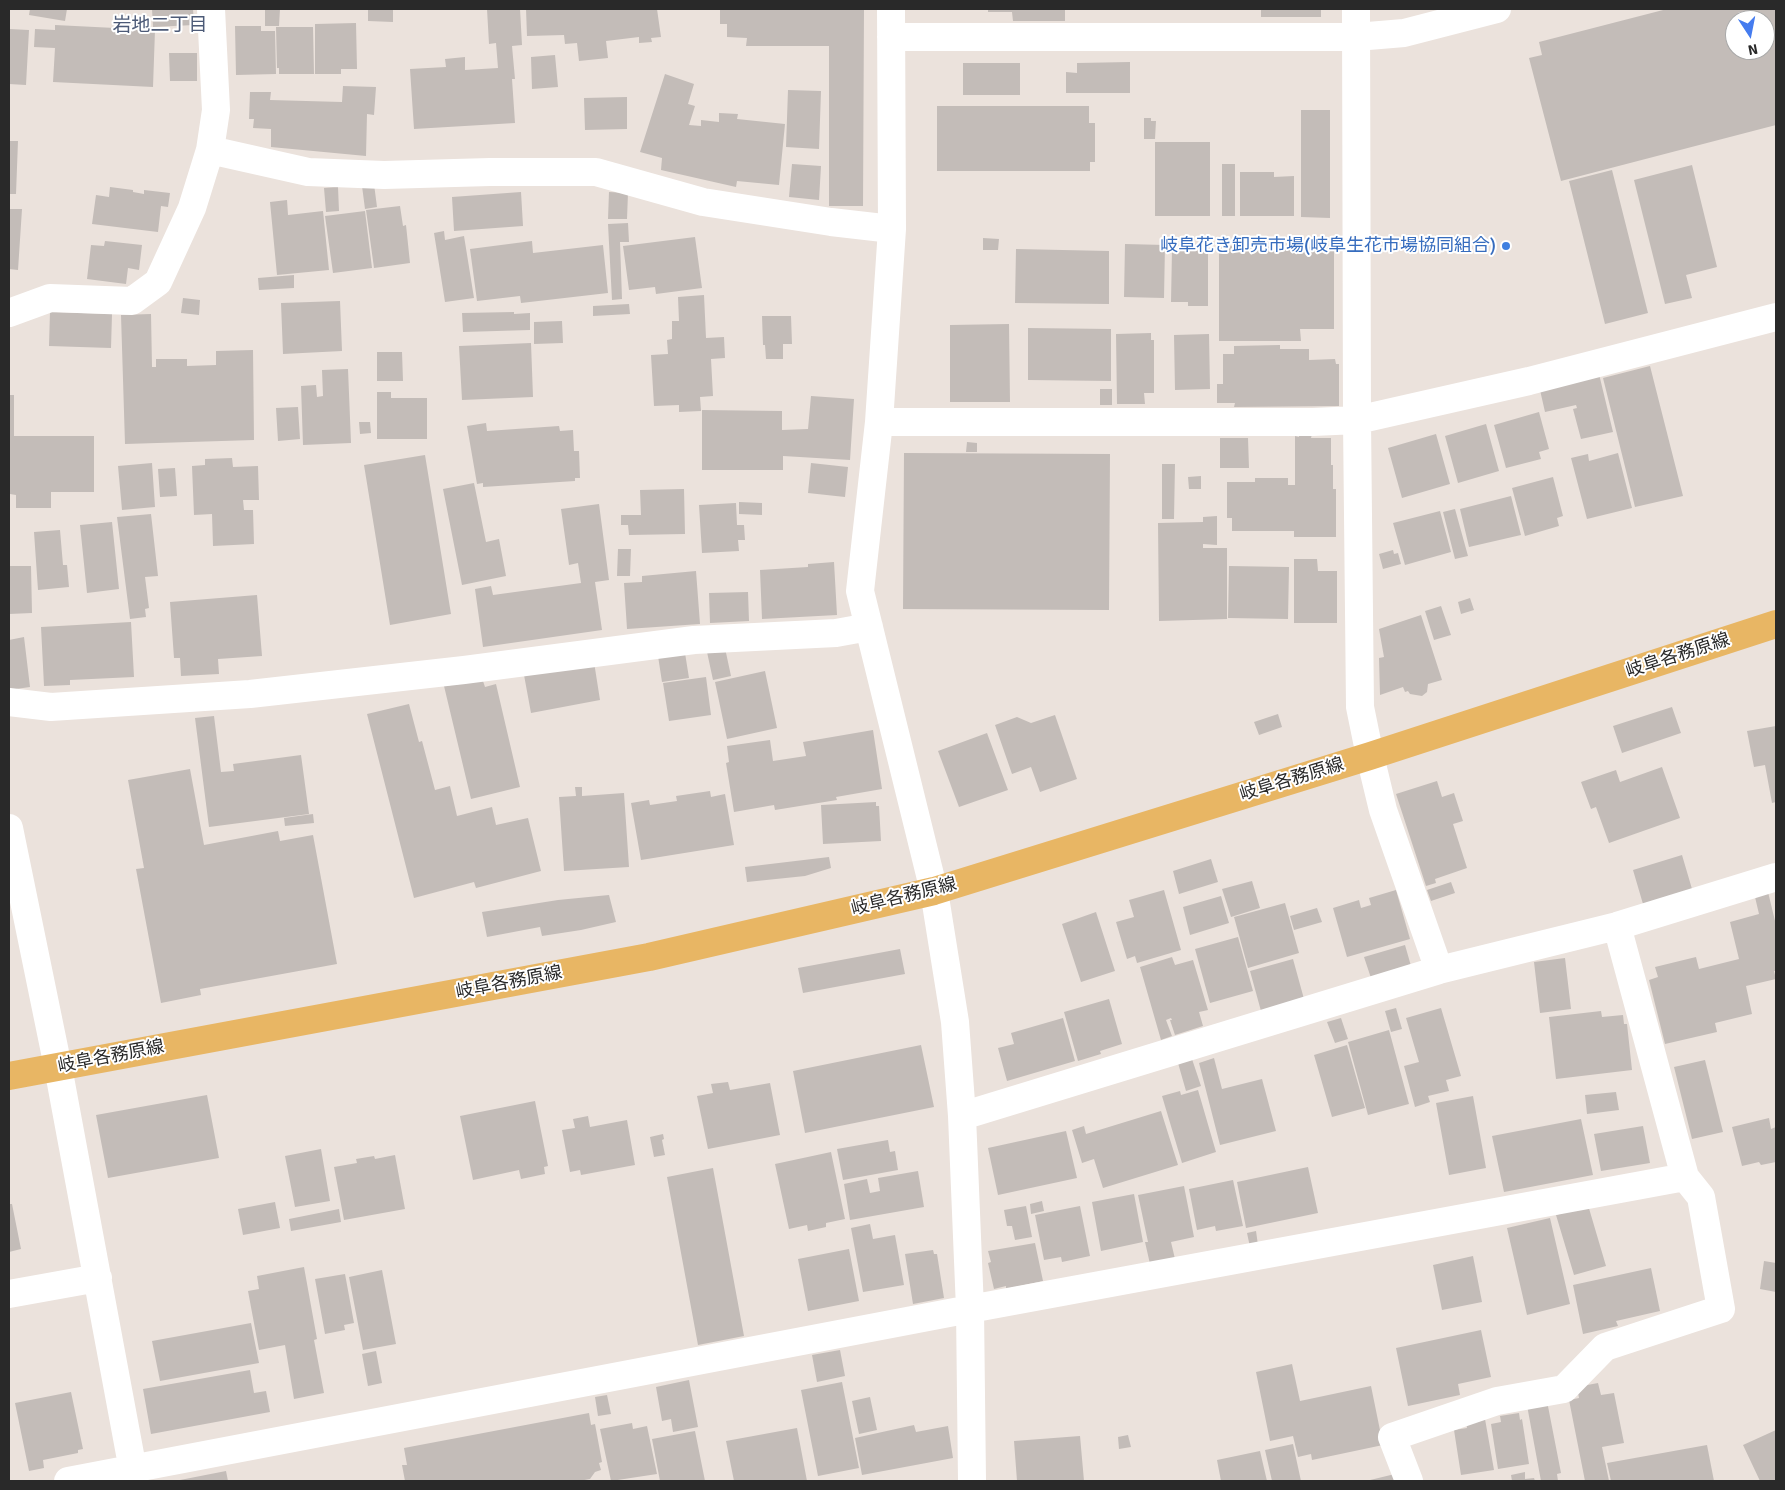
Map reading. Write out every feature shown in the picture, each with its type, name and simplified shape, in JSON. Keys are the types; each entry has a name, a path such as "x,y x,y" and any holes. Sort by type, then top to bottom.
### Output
{"main road":[{"name":"岐阜各務原線","path":"9,1076 649,957 934,891 1370,756 1776,624"}],"street":[{"path":"9,314 50,298 132,301 158,282 192,208 210,150 216,110 211,9"},
{"path":"891,9 892,229 879,422 860,591 934,891 955,1022 962,1116 970,1309 972,1481"},
{"path":"1356,9 1360,707 1383,810 1440,970"},
{"path":"891,37 1356,37 1404,33 1497,9"},
{"path":"210,150 308,172 384,175 596,172 703,202 831,222 892,229"},
{"path":"879,422 1313,422 1357,420 1529,381 1776,317"},
{"path":"9,702 51,707 250,694 694,640 836,633 869,627"},
{"path":"9,828 12,862 58,1067 134,1475"},
{"path":"962,1116 1440,970 1617,926 1776,877"},
{"path":"1409,1481 1392,1438 1497,1401 1564,1389 1605,1347 1721,1309 1701,1197 1685,1177 1617,926"},
{"path":"68,1481 134,1475 970,1309 1685,1177"},
{"path":"9,1294 98,1278"}],"building":[{"path":"30,9 67,9 65,21 29,15"},
{"path":"152,9 193,9 194,25 153,27"},
{"path":"265,9 280,9 279,26 265,26"},
{"path":"368,9 393,9 393,22 368,21"},
{"path":"487,9 520,9 522,45 512,46 515,79 512,79 515,123 414,129 410,69 446,67 445,59 465,57 465,70 498,68 496,43 489,44"},
{"path":"526,9 657,9 661,37 651,38 652,42 639,43 639,37 606,41 608,58 579,61 577,43 565,44 564,35 527,36"},
{"path":"720,9 864,9 863,206 829,206 829,46 746,46 747,38 727,37 727,24 720,24"},
{"path":"988,9 1065,9 1065,21 1013,21 1012,12 988,12"},
{"path":"1261,9 1321,9 1321,17 1261,17"},
{"path":"1667,9 1776,9 1776,125 1561,181 1529,58 1542,55 1539,42"},
{"path":"356,23 357,69 341,69 341,74 315,74 315,24"},
{"path":"55,25 155,30 153,87 53,82 55,48 34,47 35,29 55,30"},
{"path":"235,26 261,26 261,31 275,31 276,74 236,75"},
{"path":"276,27 313,27 314,74 279,74 279,68 277,68"},
{"path":"9,29 29,30 26,85 9,84"},
{"path":"169,53 197,53 197,81 170,81"},
{"path":"555,55 558,87 532,89 531,57"},
{"path":"1130,62 1130,93 1066,93 1066,72 1077,73 1077,63"},
{"path":"963,63 1020,63 1020,95 963,95"},
{"path":"665,74 694,84 688,104 695,106 689,125 701,126 701,120 719,122 719,113 738,114 737,119 785,124 779,185 737,181 736,187 661,170 662,158 640,152"},
{"path":"343,86 376,87 374,115 367,114 366,156 271,147 271,129 253,128 254,119 249,119 250,92 271,92 270,100 342,102"},
{"path":"788,90 821,91 819,149 786,147"},
{"path":"627,97 627,129 585,130 584,98"},
{"path":"937,106 1089,106 1089,123 1095,123 1095,162 1090,162 1090,171 937,171"},
{"path":"1301,110 1330,110 1330,218 1301,217"},
{"path":"1144,118 1151,118 1151,121 1156,121 1155,139 1144,139"},
{"path":"9,141 18,141 16,194 9,194"},
{"path":"1155,142 1210,142 1210,216 1155,216"},
{"path":"792,164 821,166 819,200 789,197"},
{"path":"1222,164 1235,164 1235,216 1222,216"},
{"path":"1692,165 1717,267 1686,275 1692,298 1665,304 1634,180"},
{"path":"1612,170 1648,313 1605,324 1569,181"},
{"path":"1240,172 1274,172 1274,177 1294,176 1294,216 1240,216"},
{"path":"374,184 377,207 365,209 362,186"},
{"path":"110,187 133,190 133,192 144,194 144,190 170,193 168,207 161,206 158,232 92,224 96,195 109,197"},
{"path":"338,187 339,211 326,212 324,188"},
{"path":"521,192 523,226 454,231 452,197"},
{"path":"609,192 628,193 627,219 608,219"},
{"path":"287,200 288,215 323,211 329,270 277,275 270,202"},
{"path":"400,206 403,226 406,225 410,263 374,268 366,210"},
{"path":"9,209 22,209 18,270 9,269"},
{"path":"365,211 372,268 333,273 325,216"},
{"path":"628,223 629,242 620,242 622,299 612,300 608,224"},
{"path":"444,231 445,240 464,236 474,298 445,302 434,233"},
{"path":"695,237 702,288 656,294 655,287 629,290 623,246"},
{"path":"983,238 999,239 998,250 983,250"},
{"path":"105,241 142,245 139,270 128,268 126,284 87,279 91,245 104,246"},
{"path":"532,241 533,253 603,245 608,293 521,303 520,296 477,301 470,249"},
{"path":"1125,244 1165,245 1164,298 1124,297"},
{"path":"1219,246 1334,247 1334,329 1300,329 1301,341 1219,341"},
{"path":"1016,249 1109,251 1109,304 1015,303"},
{"path":"1172,250 1208,251 1208,306 1188,306 1188,302 1171,302"},
{"path":"294,275 294,288 259,290 258,278"},
{"path":"704,295 706,338 724,337 725,358 711,359 713,396 700,397 701,411 679,412 679,405 654,406 651,355 668,354 667,340 672,339 672,321 679,321 678,297"},
{"path":"183,298 200,300 199,315 181,313"},
{"path":"340,301 342,351 283,354 281,303"},
{"path":"629,304 630,314 593,316 593,306"},
{"path":"50,312 112,314 111,348 49,346"},
{"path":"514,312 514,314 530,313 530,330 463,332 462,313"},
{"path":"151,314 152,367 156,367 156,359 187,359 187,366 216,365 216,351 253,350 254,440 125,444 121,315"},
{"path":"762,316 791,316 792,344 783,344 783,359 766,359 765,345 763,345"},
{"path":"562,321 563,343 534,344 534,322"},
{"path":"1009,324 1010,402 950,402 950,325"},
{"path":"1028,328 1111,329 1111,381 1028,380"},
{"path":"1151,333 1151,340 1154,340 1154,393 1144,393 1145,404 1117,404 1116,334"},
{"path":"1209,334 1210,389 1175,390 1174,335"},
{"path":"531,343 533,397 462,400 459,346"},
{"path":"1280,345 1280,349 1309,349 1309,360 1335,359 1336,364 1339,364 1339,406 1234,407 1235,403 1217,403 1217,384 1223,384 1223,354 1234,354 1234,346"},
{"path":"377,352 402,352 403,381 377,381"},
{"path":"1650,366 1683,496 1635,507 1603,378"},
{"path":"348,369 351,443 303,445 301,386 316,385 317,397 323,396 322,370"},
{"path":"1599,374 1613,432 1581,439 1573,409 1577,408 1576,405 1545,412 1540,390"},
{"path":"1100,389 1112,389 1112,405 1100,405"},
{"path":"377,392 391,392 391,398 427,398 427,439 377,439"},
{"path":"9,395 14,395 14,436 94,436 94,492 51,492 51,508 16,508 16,495 10,494"},
{"path":"811,396 854,399 850,460 783,456 783,470 702,470 702,410 782,411 782,430 808,429"},
{"path":"298,407 300,439 278,441 276,408"},
{"path":"1539,412 1549,449 1539,452 1541,459 1506,468 1494,425"},
{"path":"359,422 370,422 371,433 360,434"},
{"path":"486,423 487,431 559,426 560,431 573,430 574,451 579,451 580,478 575,478 575,481 483,487 483,483 477,484 467,426"},
{"path":"1486,424 1499,471 1458,483 1445,436"},
{"path":"1299,434 1312,434 1311,438 1331,438 1333,489 1336,489 1336,537 1294,537 1294,531 1232,531 1232,518 1227,518 1227,482 1255,482 1255,478 1288,478 1288,485 1295,485 1295,436 1299,437"},
{"path":"1436,434 1450,484 1402,498 1388,448"},
{"path":"1220,438 1248,438 1249,468 1220,468"},
{"path":"967,442 977,443 977,452 966,452"},
{"path":"904,453 1110,454 1109,610 903,609"},
{"path":"1618,453 1632,508 1587,519 1571,458 1588,454 1589,461"},
{"path":"425,455 451,614 390,625 364,465"},
{"path":"232,458 233,467 258,466 259,500 243,500 244,510 253,510 254,544 213,546 212,514 194,515 192,466 205,465 205,459"},
{"path":"152,463 155,507 122,510 118,466"},
{"path":"811,463 848,467 845,497 808,493"},
{"path":"1162,464 1175,464 1174,519 1162,519"},
{"path":"175,468 177,496 160,497 158,469"},
{"path":"1201,476 1201,489 1189,489 1188,477"},
{"path":"1553,477 1563,516 1557,518 1559,526 1525,536 1512,488"},
{"path":"474,483 486,542 499,539 506,576 462,585 443,489"},
{"path":"684,489 685,534 629,535 628,525 621,525 621,515 641,515 640,490"},
{"path":"1511,496 1521,535 1469,547 1460,509"},
{"path":"739,502 762,503 762,515 739,514"},
{"path":"736,503 737,525 744,525 745,540 738,540 739,551 702,553 699,505"},
{"path":"599,504 609,580 595,582 602,630 483,647 475,589 491,586 493,595 581,583 578,563 569,565 561,509"},
{"path":"1455,509 1468,556 1455,559 1443,512"},
{"path":"1440,511 1451,552 1405,565 1393,523"},
{"path":"151,514 158,576 145,577 149,608 145,609 146,617 130,619 117,517"},
{"path":"1217,516 1217,545 1203,544 1203,548 1227,548 1227,619 1159,621 1158,523 1203,522 1203,517"},
{"path":"112,522 119,589 87,593 80,525"},
{"path":"60,530 63,565 67,565 69,587 38,590 34,532"},
{"path":"618,549 631,549 630,576 617,576"},
{"path":"1393,550 1394,554 1398,553 1401,564 1383,569 1379,554"},
{"path":"1294,559 1317,559 1318,571 1337,571 1337,623 1294,623"},
{"path":"834,562 837,615 762,619 760,570 808,567 808,564"},
{"path":"9,566 31,566 32,613 9,614"},
{"path":"1229,566 1289,567 1288,619 1228,618"},
{"path":"696,571 700,624 627,629 624,583 642,582 642,576"},
{"path":"748,592 749,621 710,623 709,593"},
{"path":"257,595 262,656 218,659 219,674 181,676 180,658 174,658 170,602"},
{"path":"1470,598 1474,610 1461,614 1458,602"},
{"path":"1441,606 1451,635 1434,640 1425,611"},
{"path":"1421,615 1442,680 1428,684 1427,692 1422,696 1410,694 1408,691 1405,692 1403,687 1380,695 1379,658 1384,657 1379,629"},
{"path":"131,622 134,677 70,680 70,685 44,686 41,627"},
{"path":"24,637 30,687 9,690 9,640"},
{"path":"725,648 731,676 713,680 707,652"},
{"path":"685,653 689,678 662,682 658,656"},
{"path":"594,662 600,700 531,713 524,675"},
{"path":"765,671 777,728 727,739 715,682"},
{"path":"706,677 711,715 669,721 663,683"},
{"path":"483,681 485,687 496,684 520,787 471,799 444,686"},
{"path":"409,704 419,742 422,741 435,790 450,786 457,816 492,807 496,825 528,818 541,871 476,888 474,882 414,898 367,714"},
{"path":"1672,707 1681,733 1622,753 1613,726"},
{"path":"1278,714 1282,727 1259,735 1254,722"},
{"path":"1055,715 1077,779 1040,792 1031,767 1012,774 995,725 1017,717 1031,723"},
{"path":"214,716 221,772 234,771 233,764 301,755 309,814 209,827 195,718"},
{"path":"1776,726 1776,802 1772,803 1765,765 1754,767 1747,731"},
{"path":"873,730 882,789 836,797 837,800 775,810 774,805 734,812 726,763 729,762 727,746 770,740 773,761 806,756 803,742"},
{"path":"987,733 1008,790 959,807 938,751"},
{"path":"1662,767 1680,818 1609,843 1596,807 1591,809 1581,782 1616,770 1620,782"},
{"path":"190,769 204,845 278,831 280,841 313,835 337,964 200,989 201,995 161,1003 136,869 144,868 128,780"},
{"path":"1437,781 1442,797 1454,793 1463,821 1453,824 1467,868 1435,879 1436,883 1426,886 1396,794"},
{"path":"575,787 582,787 582,796 624,793 629,867 564,871 559,797 576,796"},
{"path":"710,791 711,797 725,794 734,845 641,860 631,803 649,800 650,805 677,801 676,796"},
{"path":"876,802 876,806 879,806 881,841 823,844 821,805"},
{"path":"313,814 314,823 285,826 284,818"},
{"path":"1682,855 1692,889 1643,904 1633,870"},
{"path":"829,857 831,868 805,876 747,882 745,867"},
{"path":"1211,859 1218,882 1179,894 1173,871"},
{"path":"1252,881 1260,908 1231,917 1222,889"},
{"path":"1451,882 1455,893 1431,901 1427,890"},
{"path":"1164,890 1181,950 1137,963 1135,956 1127,959 1116,922 1134,917 1129,900"},
{"path":"1396,890 1410,939 1347,957 1333,908 1359,900 1361,908 1371,905 1369,898"},
{"path":"1768,892 1776,925 1776,971 1774,971 1776,979 1746,986 1752,1014 1715,1023 1717,1032 1665,1044 1649,980 1658,977 1655,967 1696,957 1699,969 1739,959 1730,922 1759,914 1755,897"},
{"path":"609,895 616,922 542,936 540,927 487,937 482,912 558,900"},
{"path":"1221,896 1229,923 1190,935 1183,907"},
{"path":"1285,903 1299,953 1248,968 1234,917"},
{"path":"1317,908 1322,922 1294,930 1290,916"},
{"path":"1096,912 1115,971 1081,982 1062,924"},
{"path":"1238,937 1253,991 1210,1003 1195,949"},
{"path":"1405,945 1411,966 1371,978 1364,957"},
{"path":"900,949 905,974 803,993 798,968"},
{"path":"1172,957 1175,965 1193,960 1208,1010 1199,1012 1203,1026 1175,1035 1171,1018 1166,1020 1172,1036 1161,1040 1140,967"},
{"path":"1565,958 1571,1009 1540,1013 1534,962"},
{"path":"1293,959 1304,999 1261,1011 1250,971"},
{"path":"1109,999 1122,1044 1100,1051 1101,1054 1078,1061 1064,1012"},
{"path":"1396,1008 1402,1029 1391,1032 1385,1011"},
{"path":"1441,1008 1461,1076 1446,1080 1449,1091 1428,1096 1430,1102 1415,1107 1404,1066 1419,1062 1406,1018"},
{"path":"1601,1011 1602,1017 1623,1015 1624,1024 1627,1024 1632,1070 1556,1079 1549,1017"},
{"path":"1063,1018 1075,1061 1007,1081 998,1048 1014,1044 1011,1033"},
{"path":"1341,1018 1348,1039 1335,1043 1327,1022"},
{"path":"1389,1030 1409,1104 1368,1115 1348,1042"},
{"path":"921,1045 934,1107 805,1133 793,1071"},
{"path":"1347,1045 1365,1108 1332,1117 1314,1055"},
{"path":"1214,1058 1222,1089 1262,1079 1276,1131 1220,1145 1199,1063"},
{"path":"1192,1059 1201,1086 1186,1091 1178,1063"},
{"path":"1705,1060 1723,1132 1692,1139 1674,1067"},
{"path":"728,1082 730,1090 770,1083 780,1135 708,1149 697,1096 713,1093 711,1084"},
{"path":"1198,1090 1216,1152 1182,1163 1162,1096 1180,1091 1181,1095"},
{"path":"1616,1092 1619,1110 1587,1114 1585,1095"},
{"path":"207,1095 219,1158 108,1178 96,1115"},
{"path":"1473,1096 1486,1168 1449,1175 1436,1103"},
{"path":"535,1101 548,1166 544,1167 545,1174 521,1179 519,1170 473,1180 460,1116"},
{"path":"1161,1111 1178,1165 1103,1188 1094,1159 1082,1163 1072,1130 1084,1126 1086,1134"},
{"path":"588,1116 590,1127 627,1120 635,1165 581,1175 580,1170 570,1172 562,1130 575,1128 573,1119"},
{"path":"1769,1118 1771,1129 1776,1127 1776,1162 1761,1165 1759,1162 1742,1166 1732,1127"},
{"path":"1581,1119 1593,1175 1504,1192 1492,1136"},
{"path":"1643,1126 1650,1163 1601,1171 1594,1134"},
{"path":"1066,1131 1077,1178 998,1195 988,1148"},
{"path":"663,1134 664,1139 662,1140 665,1155 654,1157 650,1137"},
{"path":"888,1140 890,1152 895,1151 898,1170 843,1180 837,1149"},
{"path":"321,1149 330,1201 295,1207 285,1156"},
{"path":"831,1152 845,1219 826,1223 826,1227 808,1231 807,1225 789,1229 775,1164"},
{"path":"395,1155 405,1209 344,1220 334,1167 357,1163 356,1159 374,1156 375,1159"},
{"path":"1308,1167 1318,1213 1246,1228 1237,1182"},
{"path":"713,1168 744,1336 698,1345 667,1177"},
{"path":"918,1171 924,1207 850,1220 844,1184 867,1179 870,1193 880,1191 878,1178"},
{"path":"1233,1180 1243,1226 1216,1231 1215,1226 1197,1230 1189,1189"},
{"path":"1184,1186 1194,1237 1171,1242 1175,1259 1150,1264 1145,1242 1148,1242 1138,1195"},
{"path":"1134,1194 1143,1242 1101,1251 1092,1202"},
{"path":"1042,1201 1044,1211 1031,1214 1030,1204"},
{"path":"275,1202 280,1228 243,1235 238,1209"},
{"path":"9,1204 12,1204 21,1249 9,1252"},
{"path":"1588,1205 1606,1266 1574,1275 1556,1215"},
{"path":"1026,1206 1032,1237 1015,1240 1012,1226 1007,1226 1004,1210"},
{"path":"1080,1206 1090,1256 1062,1262 1061,1257 1044,1260 1035,1215"},
{"path":"339,1209 341,1222 291,1231 289,1219"},
{"path":"1550,1218 1570,1304 1527,1315 1507,1228"},
{"path":"870,1224 873,1239 895,1235 904,1285 863,1292 851,1228"},
{"path":"1256,1231 1258,1245 1250,1247 1247,1233"},
{"path":"1035,1243 1043,1281 1006,1289 1006,1286 994,1289 988,1263 991,1262 988,1251"},
{"path":"849,1249 859,1301 808,1311 798,1259"},
{"path":"933,1250 934,1254 937,1254 944,1298 913,1304 905,1254"},
{"path":"1473,1256 1482,1302 1442,1310 1433,1265"},
{"path":"1764,1261 1776,1263 1776,1292 1760,1289"},
{"path":"304,1267 317,1339 314,1340 324,1393 294,1399 285,1345 259,1350 248,1291 259,1289 257,1276"},
{"path":"1651,1268 1660,1311 1616,1321 1618,1326 1583,1334 1573,1285"},
{"path":"382,1270 396,1344 363,1350 349,1277"},
{"path":"345,1274 354,1323 344,1325 345,1330 325,1334 315,1279"},
{"path":"251,1323 259,1363 160,1381 152,1341"},
{"path":"1481,1330 1491,1377 1458,1384 1460,1395 1408,1406 1396,1348"},
{"path":"840,1350 845,1376 817,1382 812,1355"},
{"path":"376,1351 382,1383 368,1386 362,1354"},
{"path":"1292,1364 1300,1401 1371,1386 1383,1445 1312,1460 1311,1454 1298,1457 1293,1436 1270,1441 1256,1372"},
{"path":"250,1370 254,1393 266,1391 270,1412 151,1434 143,1389"},
{"path":"689,1380 698,1427 673,1432 671,1419 662,1421 656,1387"},
{"path":"842,1382 859,1468 818,1476 801,1390"},
{"path":"1598,1383 1601,1395 1614,1393 1624,1443 1602,1447 1609,1481 1585,1481 1569,1400 1579,1398 1577,1387"},
{"path":"71,1392 83,1449 78,1450 78,1453 43,1460 44,1468 29,1471 15,1403"},
{"path":"607,1395 611,1414 598,1416 595,1397"},
{"path":"1546,1396 1561,1473 1557,1474 1558,1481 1541,1481 1526,1400"},
{"path":"870,1397 877,1430 859,1434 852,1401"},
{"path":"589,1413 591,1425 595,1424 602,1462 599,1463 601,1470 595,1472 590,1479 579,1481 405,1481 402,1465 407,1465 404,1448"},
{"path":"1519,1413 1520,1420 1522,1419 1529,1464 1498,1469 1491,1424 1501,1422 1500,1416"},
{"path":"1485,1419 1494,1470 1461,1475 1454,1430 1467,1428 1466,1422"},
{"path":"632,1423 633,1429 647,1426 657,1474 611,1481 600,1429"},
{"path":"914,1425 916,1432 948,1426 953,1458 862,1475 855,1438"},
{"path":"797,1428 807,1481 734,1481 726,1441"},
{"path":"1776,1430 1776,1480 1760,1481 1743,1445"},
{"path":"695,1431 705,1481 660,1481 652,1439"},
{"path":"1128,1435 1131,1447 1119,1449 1118,1437"},
{"path":"1080,1436 1084,1481 1017,1481 1014,1441"},
{"path":"1293,1444 1301,1481 1272,1481 1265,1450"},
{"path":"1707,1445 1714,1481 1611,1481 1607,1463"},
{"path":"1260,1451 1267,1481 1221,1481 1217,1460"},
{"path":"226,1471 228,1481 180,1481 180,1480"},
{"path":"1525,1472 1525,1479 1534,1478 1535,1481 1512,1481 1511,1475"},
{"path":"1399,1473 1401,1481 1366,1481"}],"place":[{"name":"岐阜花き卸売市場(岐阜生花市場協同組合)","path":"1506,246"}],"district":[{"name":"岩地二丁目","path":"160,26"}]}
